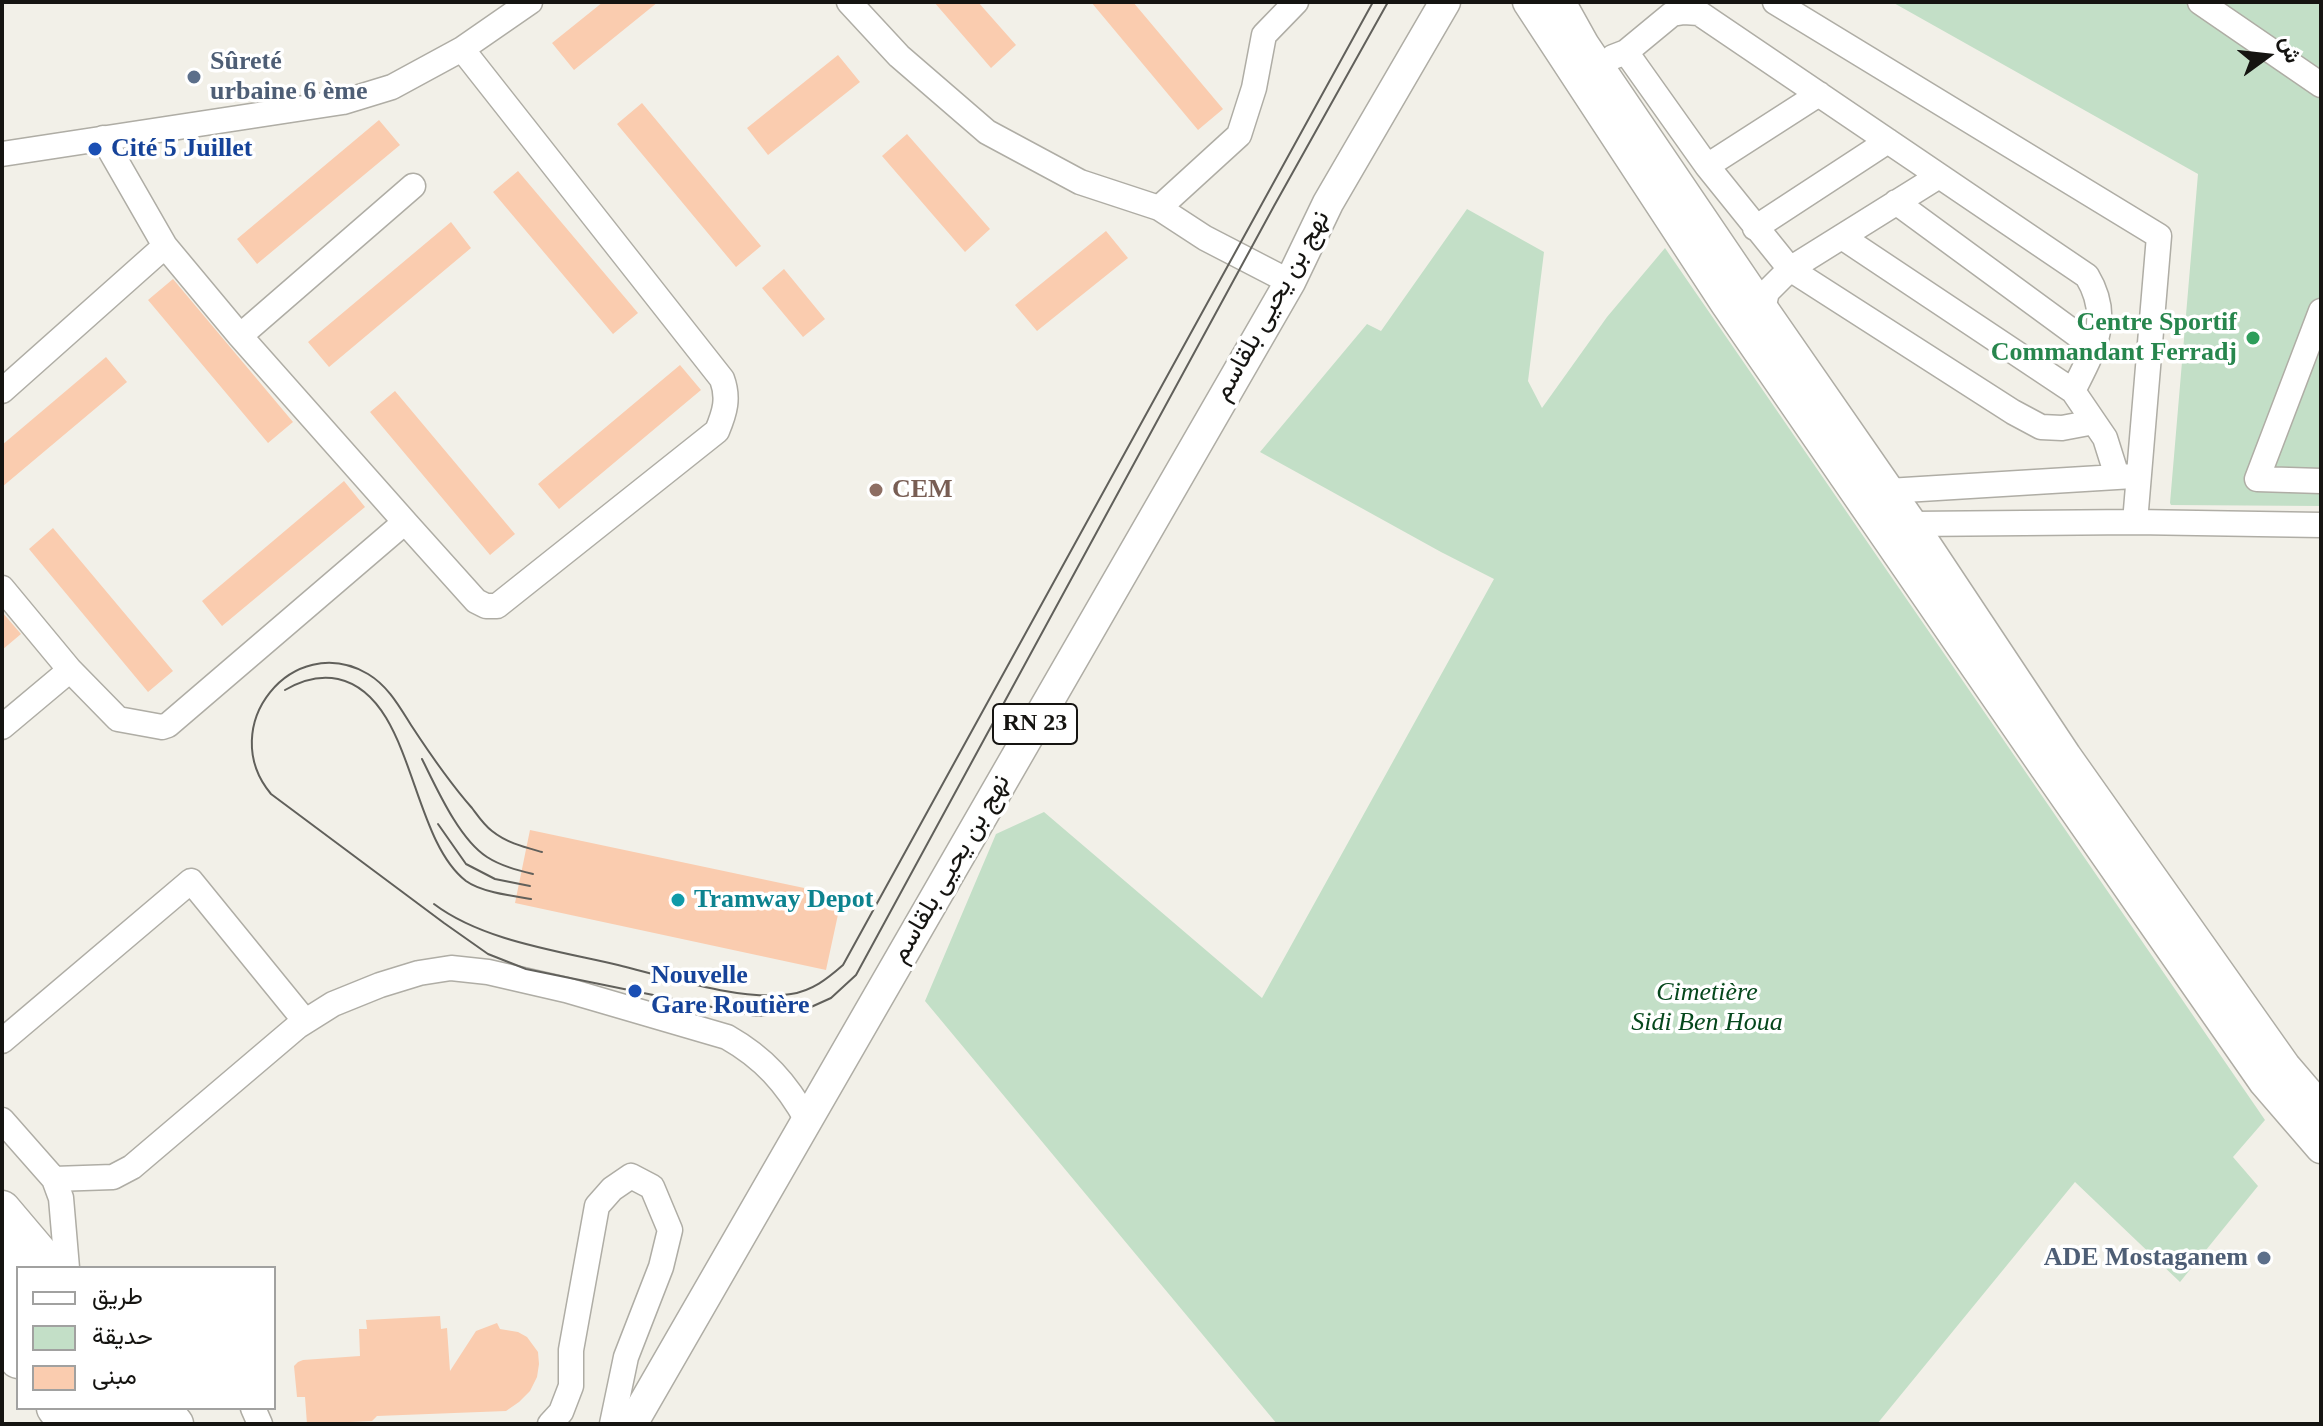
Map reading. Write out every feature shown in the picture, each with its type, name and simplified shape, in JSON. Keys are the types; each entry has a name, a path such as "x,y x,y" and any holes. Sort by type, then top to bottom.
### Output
{"highway":[{"path":"2,1209 50,1266"},
{"path":"2,1255 16,1273"},
{"path":"2,1300 16,1318"},
{"path":"2,1339 16,1357"}],"main road":[{"name":"نهج بن يحيى بلقاسم","path":"632,1424 1290,282 1328,203 1440,12 1463,2"},
{"path":"1528,2 1726,304 1875,496 2075,769 2285,1066 2321,1108"},
{"path":"1560,2 1584,45 1763,309 1875,496"},
{"path":"1899,530 2264,1082 2321,1148"}],"street":[{"path":"2,154 343,102 392,87 462,49 530,2"},
{"path":"849,2 899,56 987,132 1080,182 1159,208 1205,238 1290,282"},
{"path":"1159,208 1239,135 1254,88 1264,35 1296,2"},
{"path":"1775,2 2159,236 2128,476 2135,522"},
{"path":"2200,2 2321,85"},
{"path":"1596,63 1626,52 1672,14 1699,13 2087,276 2100,308 2095,348 2073,391"},
{"path":"103,138 165,246 240,336 476,601 486,606 497,606 717,431 728,395 722,379 462,49"},
{"path":"1626,52 1707,166 1790,269 2041,427 2062,428 2094,422"},
{"path":"1707,166 1819,94"},
{"path":"1755,228 1888,141"},
{"path":"1763,309 1767,292 1790,269 1939,176"},
{"path":"240,336 413,186"},
{"path":"1896,202 2095,348"},
{"path":"1842,237 2073,391 2128,476"},
{"path":"2,391 165,246"},
{"path":"2321,311 2257,479 2321,481"},
{"path":"1875,496 2128,476"},
{"path":"2,588 70,670 118,719 162,727 405,522"},
{"path":"1899,530 2135,522 2321,525"},
{"path":"2,727 70,670"},
{"path":"2,1041 191,881 305,1021"},
{"path":"54,1179 113,1177 132,1167 305,1021 333,1004 380,985 419,973 451,968 488,972 566,990 727,1037 779,1077 807,1120"},
{"path":"2,1120 54,1179 61,1198 67,1266"},
{"path":"550,1424 561,1412 571,1386 571,1350 597,1206 612,1189 631,1176 652,1187 670,1230 661,1267 626,1357 612,1424"}],"green space":[{"name":"Centre Sportif Commandant Ferradj","path":"1892,2 2321,2 2321,506 2170,503 2198,174"},
{"name":"Cimetière Sidi Ben Houa","path":"1467,209 1544,252 1528,381 1542,408 1607,317 1665,248 2265,1120 2233,1157 2258,1186 2180,1282 2075,1182 1877,1424 1277,1424 925,1001 996,834 1044,812 1262,998 1494,579 1260,452 1367,324 1381,331"}],"building":[{"path":"603,2 658,2 574,70 552,43"},
{"path":"934,2 978,2 1016,45 991,68"},
{"path":"1091,2 1133,2 1223,109 1198,130"},
{"path":"838,55 860,82 768,155 747,128"},
{"path":"642,103 761,246 736,267 617,124"},
{"path":"379,120 400,145 257,264 237,239"},
{"path":"907,134 990,229 965,252 882,156"},
{"path":"518,171 638,313 613,334 493,192"},
{"path":"451,222 471,248 329,367 308,342"},
{"path":"1106,231 1128,258 1037,331 1015,305"},
{"path":"784,269 825,319 803,337 762,288"},
{"path":"173,279 293,422 268,443 148,300"},
{"path":"106,357 127,382 2,487 2,445"},
{"path":"680,365 701,390 559,509 538,484"},
{"path":"395,391 515,534 490,555 370,412"},
{"path":"344,481 365,507 222,626 202,601"},
{"path":"53,528 173,671 148,692 29,549"},
{"path":"2,612 21,634 2,650"},
{"name":"Tramway Depot","path":"530,830 842,896 826,970 515,903"},
{"path":"440,1316 441,1329 447,1328 450,1371 476,1331 497,1323 500,1329 527,1337 538,1352 539,1364 530,1391 506,1411 377,1416 372,1421 307,1424 305,1397 297,1397 294,1366 298,1362 360,1356 359,1329 367,1329 366,1320"}],"tram line":[{"path":"434,904 454,917 498,936 728,992 772,996 791,994 819,984 843,965 1373,2"},
{"path":"542,852 510,842 486,826 440,768 392,697 368,674 340,664 313,665 289,675 270,692 257,715 252,741 256,768 271,794 488,954 526,969 756,1016 800,1012 831,998 856,975 1388,2"},
{"path":"285,690 304,681 324,678 338,679 363,691 382,712 397,739 433,833 447,860 472,885 531,899"},
{"path":"422,759 450,812 477,849 498,863 533,874"},
{"path":"438,824 466,864 495,879 530,886"}],"place":[{"name":"Sûreté urbaine 6 ème","path":"194,77"},
{"name":"Cité 5 Juillet","path":"95,149"},
{"name":"Centre Sportif Commandant Ferradj","path":"2253,338"},
{"name":"CEM","path":"876,490"},
{"name":"Tramway Depot","path":"678,900"},
{"name":"Nouvelle Gare Routière","path":"635,991"},
{"name":"ADE Mostaganem","path":"2264,1258"}]}
